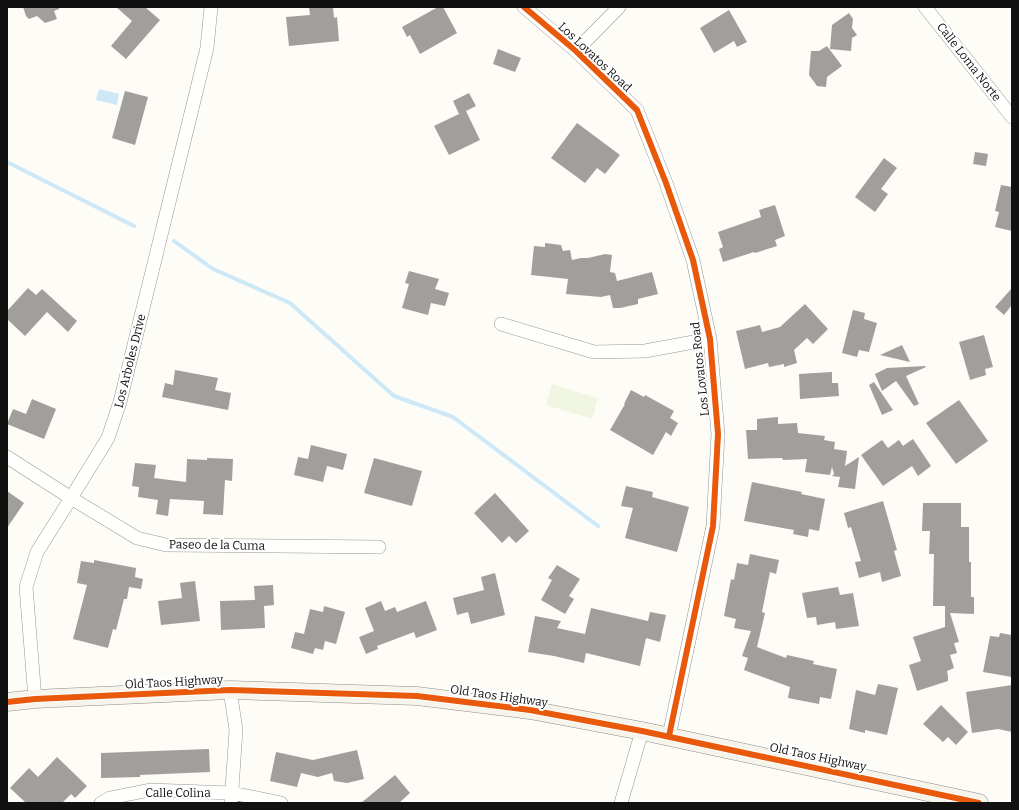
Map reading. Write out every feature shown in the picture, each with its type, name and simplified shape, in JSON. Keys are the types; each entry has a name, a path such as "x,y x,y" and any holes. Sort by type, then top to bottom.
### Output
{"street":[{"name":"Los Arboles Drive","path":"35,700 26,587 37,552 108,438 120,402 207,48 212,7"},
{"name":"Los Lovatos Road","path":"524,7 576,52 637,110 666,183 693,260 710,339 718,434 713,526 669,736"},
{"path":"576,52 619,7"},
{"name":"Calle Loma Norte","path":"926,7 1012,117"},
{"path":"501,324 594,352 645,352 710,339"},
{"name":"Paseo de la Cuma","path":"7,457 137,538 166,545 379,547"},
{"path":"230,690 236,730 232,798"},
{"name":"Old Taos Highway","path":"7,702 230,690 417,696 530,710 669,736 979,803"},
{"path":"621,803 642,731"},
{"name":"Calle Colina","path":"101,803 110,798 150,790 281,803"}],"green space":[{"path":"552,384 598,398 592,419 546,405"}],"water":[{"path":"99,89 119,94 117,105 96,100"}],"building":[{"path":"23,7 59,7 59,9 54,11 57,19 45,23 37,16 29,19 26,16"},
{"path":"116,7 145,7 160,20 126,59 111,46 132,21"},
{"path":"309,7 333,7 334,18 337,17 339,41 289,46 286,17 310,15"},
{"path":"438,7 443,7 457,33 420,54 410,35 407,37 402,27"},
{"path":"729,10 747,42 737,47 734,41 714,53 700,28"},
{"path":"849,13 853,19 852,28 857,35 852,38 851,51 830,49 832,25"},
{"path":"827,46 842,66 827,77 826,87 817,86 809,75 811,51 819,51"},
{"path":"498,49 521,58 515,72 493,64"},
{"path":"125,91 148,97 135,145 112,138"},
{"path":"469,93 476,106 466,111 480,140 449,155 434,126 459,114 453,101"},
{"path":"577,123 620,155 605,174 597,168 585,183 551,158"},
{"path":"975,152 988,154 986,166 973,164"},
{"path":"884,158 897,168 881,189 888,194 875,212 855,197"},
{"path":"1001,185 1012,187 1012,231 995,227 999,212 995,211"},
{"path":"775,205 785,236 775,240 777,246 723,262 719,249 723,247 718,232 761,217 759,210"},
{"path":"545,243 561,245 563,251 570,250 572,260 605,254 612,255 610,272 615,273 617,281 652,272 658,294 638,299 638,304 613,308 610,295 601,297 566,294 568,279 531,275 534,246 545,247"},
{"path":"409,271 439,279 435,289 449,293 445,306 431,303 428,315 402,308 409,284 405,283"},
{"path":"28,288 36,295 42,289 77,321 68,332 47,312 25,336 7,319 7,311"},
{"path":"1012,288 1012,305 1004,315 995,307"},
{"path":"805,304 828,329 813,344 807,338 794,350 797,363 784,367 784,364 769,367 768,363 745,369 736,331 760,325 762,332 780,327"},
{"path":"853,310 865,313 864,319 877,323 869,352 859,350 857,357 842,353"},
{"path":"984,335 993,367 985,369 986,375 970,380 959,342"},
{"path":"902,345 910,362 880,355"},
{"path":"926,367 906,376 919,404 914,406 896,381 882,391 875,374 887,368"},
{"path":"175,370 218,378 215,390 231,393 228,410 162,397 165,383 173,385"},
{"path":"832,372 832,383 838,383 839,396 800,399 799,374"},
{"path":"874,382 893,410 882,415 869,385"},
{"path":"631,390 644,397 645,395 674,411 670,418 678,423 671,436 666,432 653,455 610,430"},
{"path":"32,399 56,409 44,439 7,424 13,409 26,414"},
{"path":"959,400 988,441 956,464 926,423"},
{"path":"778,417 778,424 797,423 798,433 825,436 824,440 835,442 834,449 847,451 845,466 859,457 855,489 838,487 840,477 832,476 834,474 832,467 830,475 805,472 807,459 748,459 746,430 757,430 757,419"},
{"path":"913,439 931,466 918,476 912,466 883,486 861,455 882,440 888,448 899,440 903,446"},
{"path":"311,445 347,454 343,470 327,466 323,482 294,475 298,457 308,459"},
{"path":"207,458 233,459 232,481 225,480 223,515 203,514 204,501 170,499 168,516 156,514 158,500 138,497 139,487 132,486 135,463 156,465 154,478 186,482 187,459 207,460"},
{"path":"374,458 422,471 412,506 364,493"},
{"path":"752,482 802,492 801,494 825,499 819,531 809,529 808,537 793,534 794,530 744,521"},
{"path":"626,486 653,492 652,497 689,507 677,552 625,538 633,508 621,506"},
{"path":"7,491 24,503 7,528"},
{"path":"495,493 529,531 516,543 509,536 502,543 474,513"},
{"path":"883,501 897,550 894,551 901,576 882,582 880,572 859,578 855,562 861,561 851,527 848,528 844,513"},
{"path":"923,503 961,503 961,527 969,527 971,597 974,597 974,614 950,613 959,642 954,643 957,653 950,655 954,668 947,671 948,681 917,691 909,665 921,661 913,637 945,627 945,606 933,606 934,554 929,554 930,531 922,531"},
{"path":"750,554 779,560 776,574 770,572 762,612 765,613 757,647 786,658 787,655 814,661 813,664 837,669 831,699 820,697 819,704 788,698 790,687 744,670 748,658 742,656 751,631 734,628 736,619 724,616 731,579 734,580 737,563 748,565"},
{"path":"94,560 136,568 135,577 143,579 141,589 129,587 127,599 124,599 116,630 113,629 108,648 73,639 87,585 77,583 81,561 94,563"},
{"path":"557,565 580,579 569,596 574,599 565,614 541,600 552,580 548,578"},
{"path":"495,573 505,615 471,624 468,612 457,615 453,598 484,590 481,577"},
{"path":"195,581 200,621 161,625 158,601 182,598 180,583"},
{"path":"273,585 274,605 264,606 265,628 221,630 220,601 255,600 254,586"},
{"path":"838,587 840,595 853,593 859,626 836,629 835,622 817,625 816,617 807,618 802,593"},
{"path":"381,601 385,611 395,607 397,612 426,601 437,630 416,638 414,632 377,646 378,649 366,654 359,637 374,631 365,608"},
{"path":"324,606 345,612 336,644 325,641 323,650 315,648 313,654 291,648 295,632 304,634 310,609 323,612"},
{"path":"591,608 648,621 650,612 666,615 660,642 646,638 640,666 586,653 584,663 528,652 535,616 561,621 557,628 585,634"},
{"path":"1000,633 1012,635 1012,677 983,672 990,636 999,637"},
{"path":"878,684 898,688 887,735 865,730 865,733 849,729 856,690 875,695"},
{"path":"1012,685 1012,732 998,729 972,733 966,692"},
{"path":"941,705 968,732 956,745 948,737 943,742 923,724"},
{"path":"209,749 210,772 101,778 101,753"},
{"path":"357,750 364,779 347,783 334,781 332,773 318,777 301,773 297,787 270,781 276,752 313,760"},
{"path":"57,757 87,786 75,798 71,794 62,803 26,803 10,788 29,768 38,777"},
{"path":"395,775 410,793 399,803 361,803"}],"waterway":[{"path":"7,162 134,226"},
{"path":"174,241 213,269 290,303 394,396 453,417 598,526"}],"cycle path":[{"path":"524,7 576,51 637,110 666,183 693,260 710,339 718,434 713,526 669,736"},
{"path":"7,702 35,699 230,690 417,696 530,710 642,731 979,803"}]}
